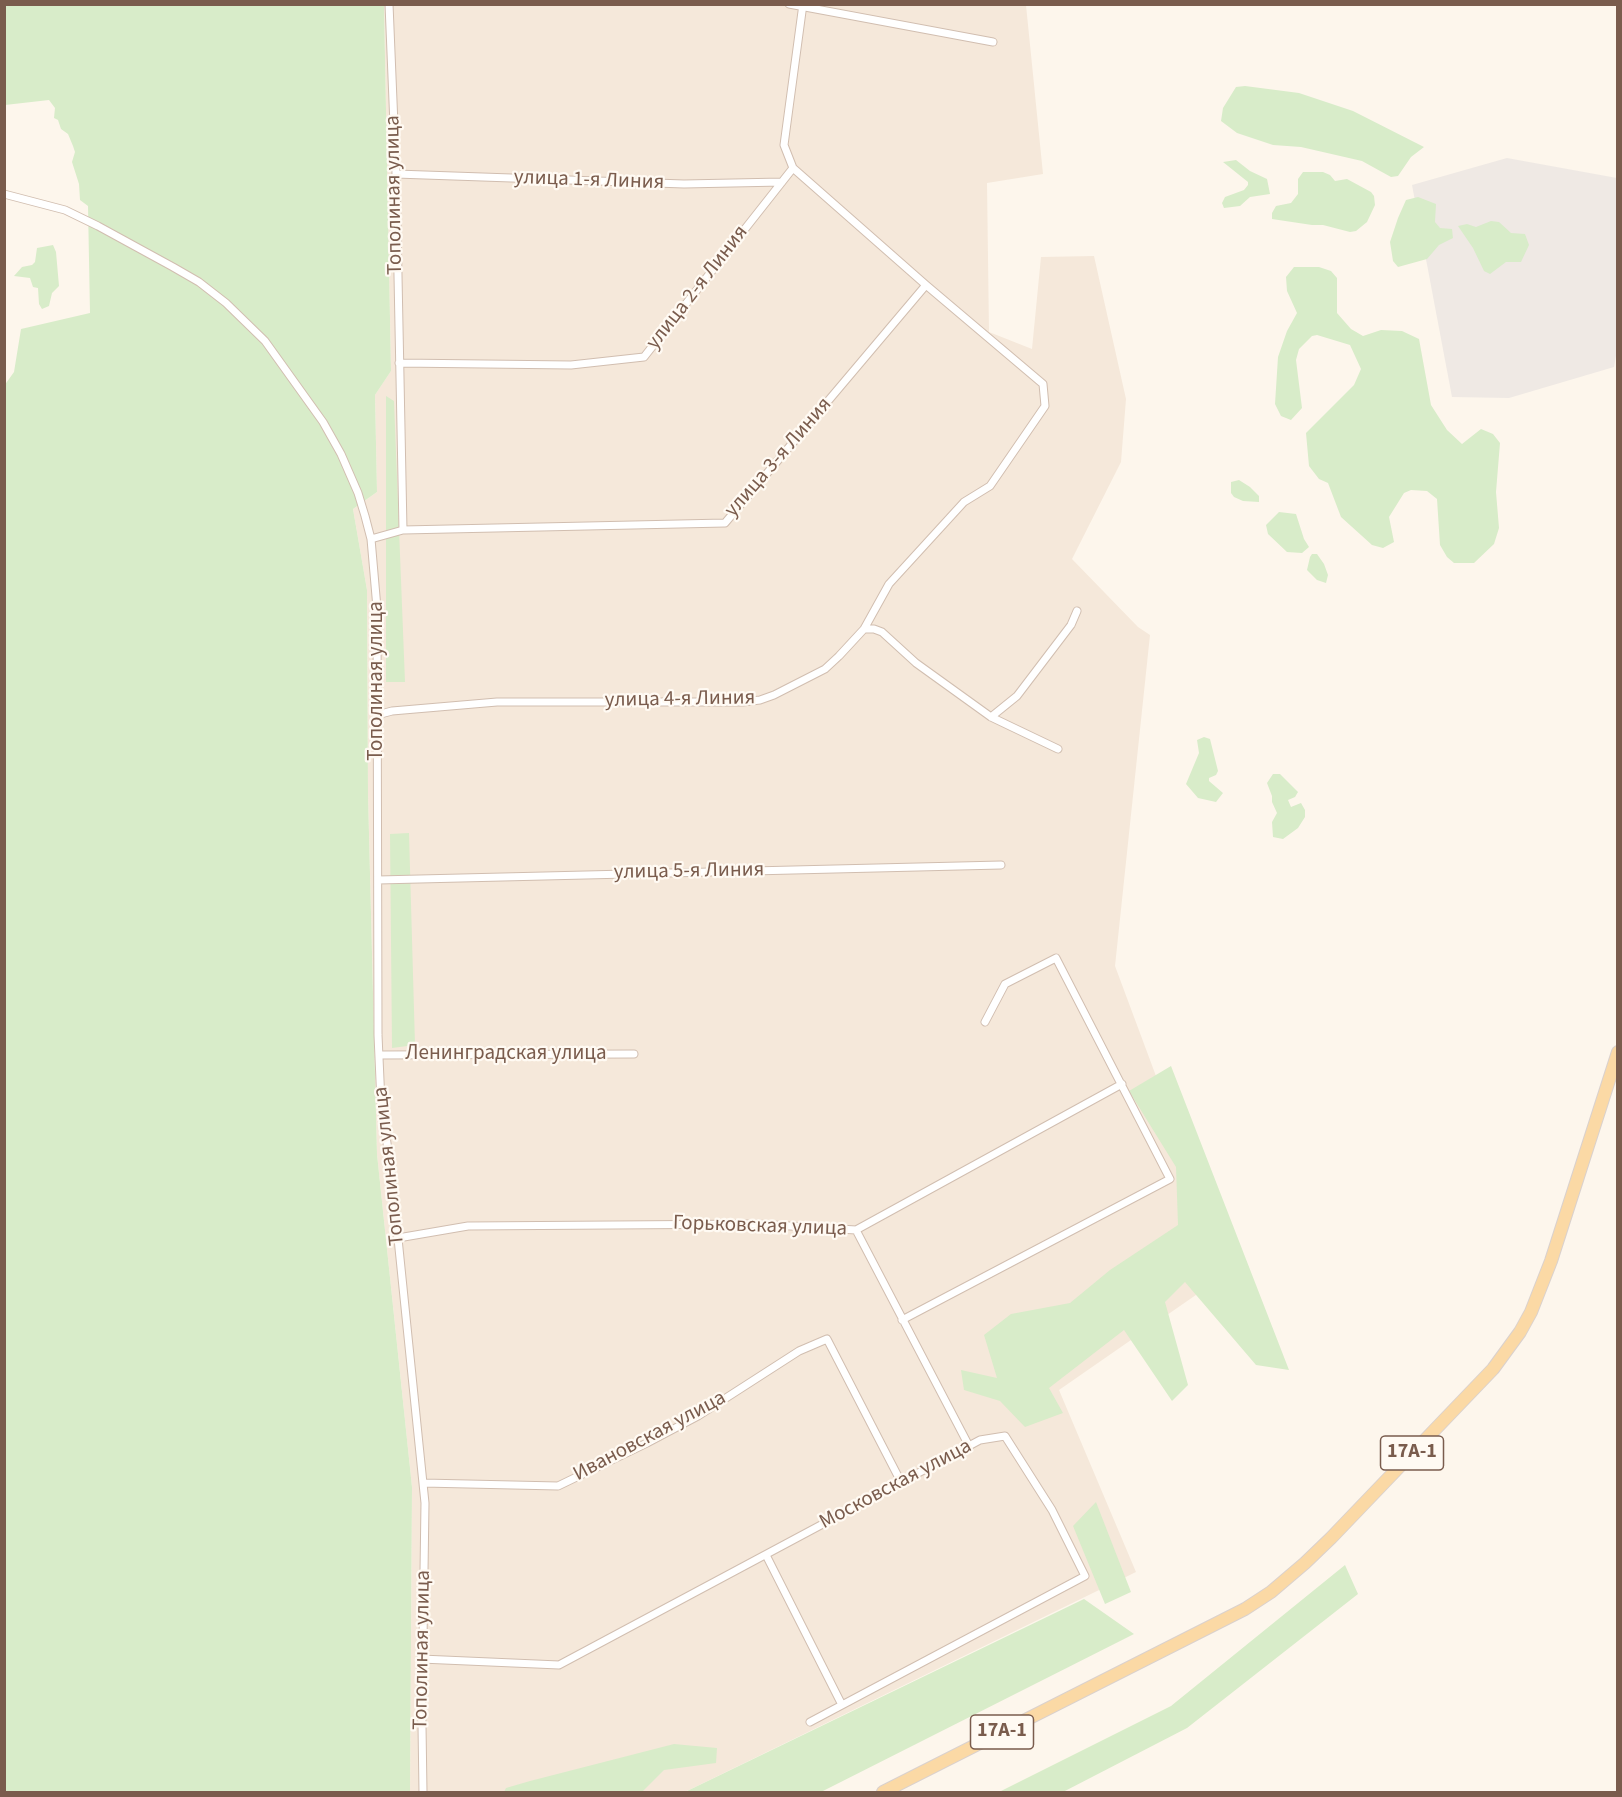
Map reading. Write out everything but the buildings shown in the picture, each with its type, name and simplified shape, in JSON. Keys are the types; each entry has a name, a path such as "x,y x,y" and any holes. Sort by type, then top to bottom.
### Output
{"main road":[{"name":"17А-1","path":"883,1792 1245,1609 1271,1592 1331,1538 1493,1369 1520,1332 1535,1304 1551,1261 1617,1052"}],"street":[{"name":"Тополиная улица","path":"389,4 396,174 403,530"},
{"path":"789,4 993,42"},
{"path":"803,5 784,145 793,168 926,285"},
{"name":"улица 2-я Линия","path":"399,363 571,365 644,357 793,168"},
{"name":"улица 1-я Линия","path":"396,174 684,184 782,182"},
{"name":"Тополиная улица","path":"4,195 65,210 98,226 199,282 249,324 265,341 323,422 341,454 358,494 371,539 377,608 381,1103 391,1170 425,1503 421,1659 423,1792"},
{"name":"улица 4-я Линия","path":"377,715 392,711 497,702 760,700 825,669 864,629 889,584 964,502 990,486 1045,406 1043,384 926,285"},
{"name":"улица 3-я Линия","path":"371,539 403,530 725,523 926,285"},
{"path":"991,717 1017,696 1071,625 1077,611"},
{"path":"864,629 882,632 916,663 991,717 1058,749"},
{"name":"улица 5-я Линия","path":"378,880 1001,865"},
{"path":"902,1320 1170,1179 1056,958 1005,984 985,1022"},
{"name":"Ленинградская улица","path":"379,1055 634,1054"},
{"name":"Горьковская улица","path":"398,1238 468,1226 757,1224 856,1230 1122,1084"},
{"path":"856,1230 969,1446"},
{"name":"Ивановская улица","path":"423,1483 558,1486 698,1416 799,1351 827,1338 901,1482"},
{"name":"Московская улица","path":"421,1659 559,1665 980,1440 1005,1436 1052,1510 1085,1576 810,1722"},
{"path":"766,1555 842,1706"}],"shaded area":[{"path":"384,5 1026,5 1043,174 987,183 989,332 1032,349 1041,257 1094,256 1126,399 1121,462 1072,559 1138,627 1150,635 1115,966 1229,1272 1059,1390 1136,1572 685,1792 410,1792 412,1487 377,1154 368,794 367,590 353,509 377,492 375,395 391,371"},
{"path":"1507,158 1617,178 1618,344 1614,367 1509,398 1452,397 1412,185"}],"green space":[{"path":"5,5 384,5 391,371 375,395 377,492 353,509 367,590 368,794 377,1154 412,1487 410,1792 5,1792 4,386 14,372 21,329 90,313 88,206 80,200 79,184 72,162 75,152 68,134 61,129 58,120 54,118 55,108 49,100 5,105"},
{"path":"1245,86 1299,93 1353,111 1424,147 1411,157 1398,176 1391,177 1362,161 1301,147 1273,145 1237,133 1221,121 1223,108 1236,87"},
{"path":"1236,160 1250,171 1267,179 1270,194 1250,197 1240,206 1224,208 1222,203 1225,197 1244,190 1248,185 1248,182 1223,162"},
{"path":"1303,172 1323,172 1335,181 1347,179 1371,192 1375,205 1367,222 1356,231 1350,232 1323,225 1272,219 1276,206 1291,203 1298,194 1298,179"},
{"path":"1418,197 1436,204 1435,222 1440,228 1452,229 1453,238 1439,245 1427,259 1398,267 1393,261 1390,242 1406,200"},
{"path":"1491,221 1499,222 1511,233 1525,234 1529,245 1521,262 1506,262 1490,274 1484,271 1473,248 1458,226 1467,224 1476,227"},
{"path":"53,245 56,252 59,286 52,293 49,306 42,309 39,304 38,288 33,287 30,278 14,276 22,267 35,262 37,248"},
{"path":"1294,267 1319,267 1331,271 1337,278 1337,313 1351,329 1363,336 1381,330 1402,331 1419,339 1431,405 1447,430 1462,444 1481,429 1493,434 1500,443 1496,492 1499,528 1494,544 1474,563 1454,563 1447,557 1440,545 1437,499 1427,491 1411,490 1404,493 1389,517 1394,542 1383,548 1372,545 1341,517 1328,483 1319,479 1309,466 1306,433 1354,385 1361,369 1350,345 1317,335 1312,336 1299,349 1296,360 1302,408 1291,420 1281,416 1275,404 1278,357 1287,331 1297,313 1287,291 1286,277"},
{"path":"386,396 394,401 405,682 386,682"},
{"path":"1239,480 1259,496 1259,502 1243,501 1234,497 1231,493 1231,482"},
{"path":"1279,512 1296,514 1309,547 1302,553 1287,552 1268,534 1266,525"},
{"path":"1312,554 1317,554 1324,564 1328,575 1326,583 1317,580 1307,570"},
{"path":"1204,737 1210,739 1218,771 1216,775 1209,778 1209,781 1223,793 1216,802 1198,798 1186,784 1199,753 1197,740"},
{"path":"1273,774 1280,774 1298,792 1295,797 1288,800 1291,807 1301,803 1305,810 1305,817 1298,828 1283,839 1273,837 1272,822 1277,813 1267,783"},
{"path":"409,833 415,1045 392,1048 390,834"},
{"path":"1171,1066 1289,1370 1256,1365 1185,1282 1165,1302 1188,1385 1172,1401 1124,1330 1049,1388 1063,1413 1025,1427 1000,1401 964,1390 961,1370 997,1378 984,1335 1011,1314 1070,1303 1110,1270 1178,1225 1176,1167 1129,1091"},
{"path":"1096,1502 1131,1592 1105,1604 1073,1526"},
{"path":"1345,1565 1358,1594 1187,1728 1063,1792 999,1792 1171,1706"},
{"path":"1084,1599 1134,1634 821,1792 685,1792"},
{"path":"674,1744 717,1748 716,1763 664,1770 642,1792 504,1792 506,1788 530,1781"}]}
